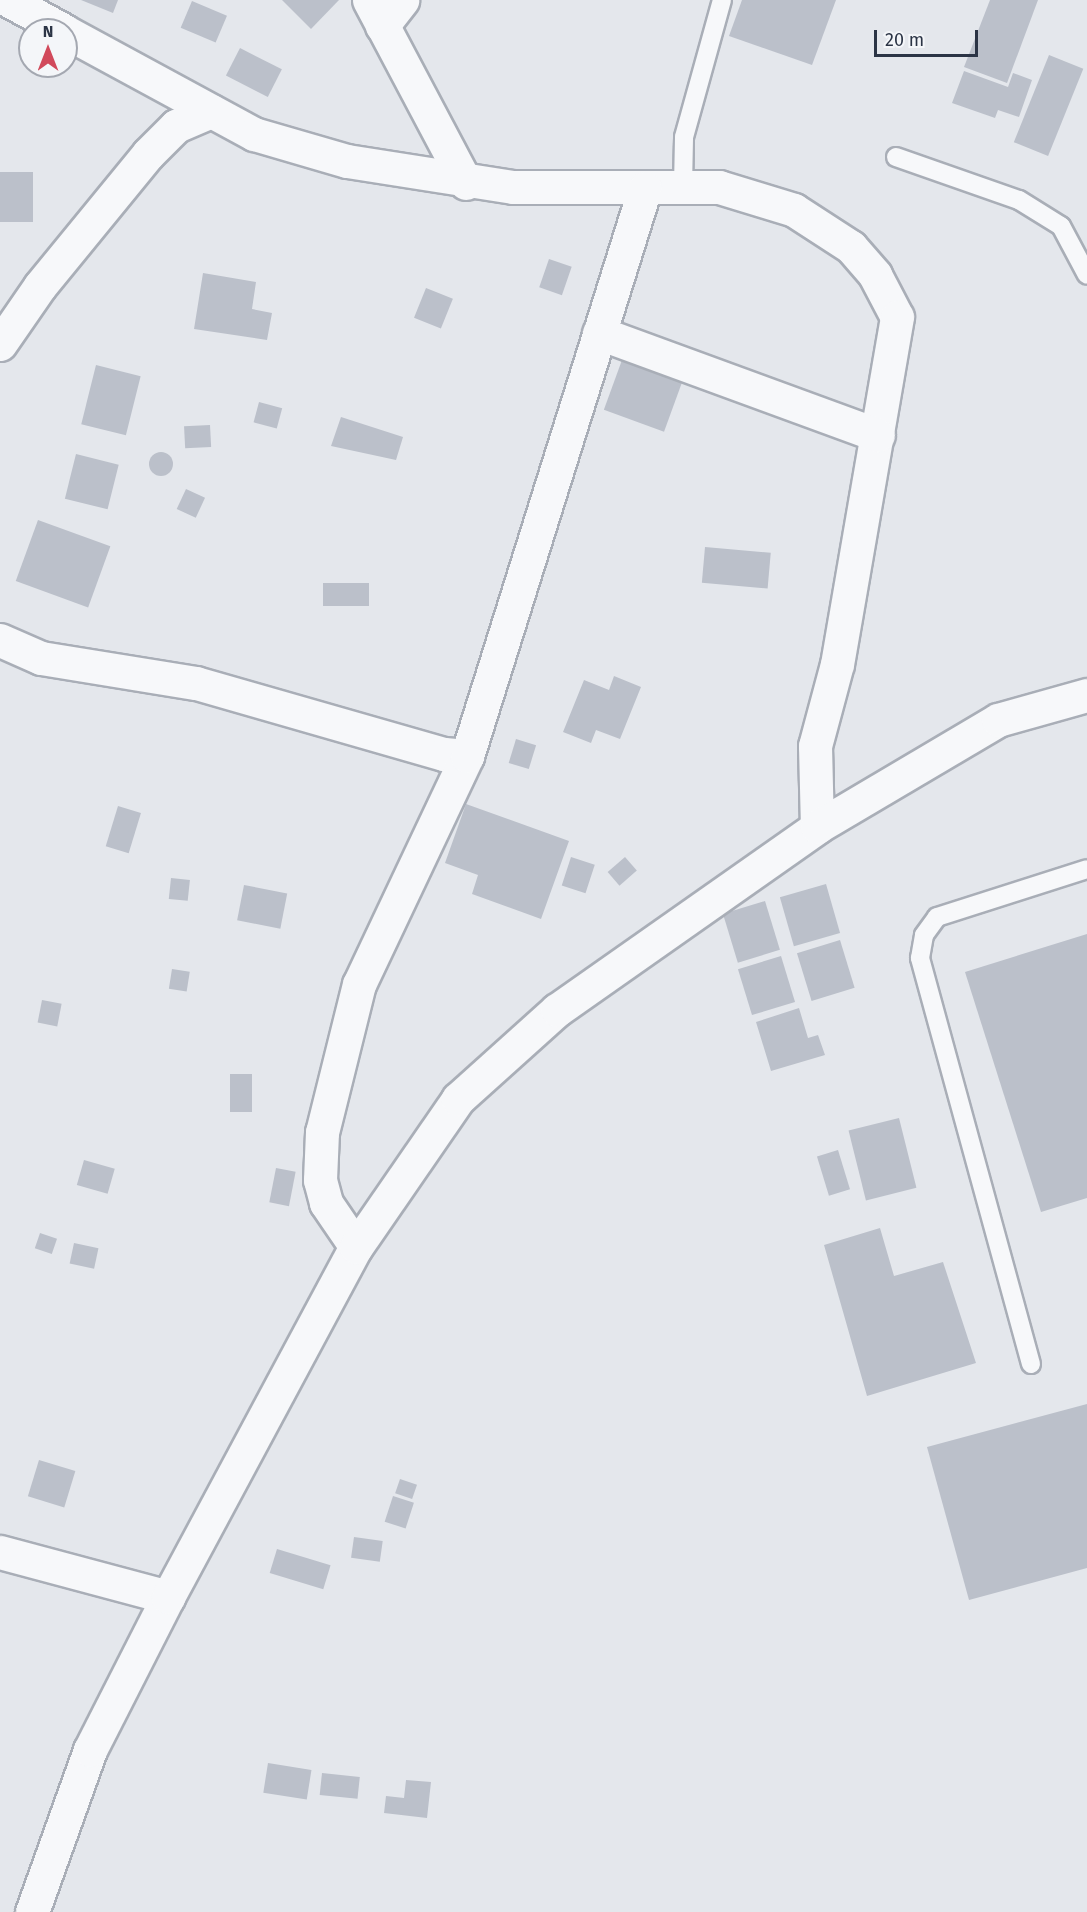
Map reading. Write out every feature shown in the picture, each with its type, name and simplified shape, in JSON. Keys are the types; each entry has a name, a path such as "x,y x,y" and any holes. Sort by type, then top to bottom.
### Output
{"street":[{"path":"8,0 41,18"},
{"path":"402,0 376,13 466,183"},
{"path":"78,39 254,134 347,161 466,183 645,188 719,187 794,210 851,247 875,275 897,316 837,664 816,736 817,827"},
{"path":"0,344 40,285 148,154 176,126 211,111"},
{"path":"357,1247 326,1203 320,1180 322,1132 359,984 467,756 645,188"},
{"path":"599,333 878,435"},
{"path":"0,640 41,658 196,683 444,754 467,756"},
{"path":"32,1912 90,1750 168,1597 357,1247 426,1139 458,1099 557,1010 817,827 998,720 1087,695"},
{"path":"0,1552 168,1597"}],"lane":[{"path":"683,186 684,137 722,0"},
{"path":"896,157 1018,200 1061,226 1087,275"},
{"path":"1031,1364 920,958 924,935 937,917 1087,869"}],"building":[{"path":"81,0 118,0 113,13"},
{"path":"282,0 339,0 311,29"},
{"path":"742,0 836,0 812,65 729,36"},
{"path":"990,0 1038,0 1007,83 964,67"},
{"path":"192,1 227,16 216,43 181,28"},
{"path":"240,48 282,69 268,97 226,76"},
{"path":"1049,55 1083,69 1048,156 1014,142"},
{"path":"964,71 1008,87 1013,73 1032,80 1019,117 998,110 995,118 952,103"},
{"path":"0,172 33,172 33,222 0,222"},
{"path":"549,259 572,267 562,295 539,287"},
{"path":"203,273 256,282 252,309 272,313 267,340 194,329"},
{"path":"426,288 453,299 441,329 414,318"},
{"path":"622,360 682,382 664,432 604,410"},
{"path":"96,365 141,376 126,435 81,424"},
{"path":"259,402 282,408 277,428 254,422"},
{"path":"341,417 403,437 396,460 331,446"},
{"path":"210,425 211,447 185,448 184,426"},
{"path":"161,452 166,453 172,459 172,469 166,475 161,476 156,475 150,469 149,464 150,459 156,453"},
{"path":"76,454 119,465 108,509 65,499"},
{"path":"186,489 205,498 196,518 177,509"},
{"path":"38,520 110,546 88,607 16,581"},
{"path":"705,547 771,553 768,589 702,583"},
{"path":"323,583 369,583 369,606 323,606"},
{"path":"614,676 641,687 620,739 596,730 591,743 563,732 584,680 609,690"},
{"path":"516,739 536,745 529,769 509,763"},
{"path":"466,804 569,841 541,919 472,894 478,875 445,863"},
{"path":"118,806 141,813 129,853 106,846"},
{"path":"571,857 595,865 586,893 562,886"},
{"path":"625,857 637,871 619,886 608,872"},
{"path":"171,878 190,880 188,901 169,899"},
{"path":"826,884 840,933 794,946 780,897"},
{"path":"244,885 287,893 280,929 237,920"},
{"path":"765,901 780,950 738,963 723,914"},
{"path":"1087,934 1087,1198 1041,1212 965,972"},
{"path":"840,940 855,988 812,1001 797,953"},
{"path":"781,956 795,1002 752,1015 738,969"},
{"path":"172,969 190,972 187,992 169,989"},
{"path":"42,1000 62,1004 57,1026 38,1023"},
{"path":"799,1008 808,1038 818,1035 825,1055 771,1071 756,1022"},
{"path":"230,1074 252,1074 252,1112 230,1112"},
{"path":"899,1118 916,1188 866,1200 849,1131"},
{"path":"838,1150 850,1189 829,1196 817,1156"},
{"path":"84,1160 115,1169 108,1194 77,1185"},
{"path":"276,1168 296,1172 289,1206 269,1202"},
{"path":"880,1228 894,1276 943,1262 976,1363 867,1396 824,1245"},
{"path":"40,1233 57,1239 52,1254 35,1248"},
{"path":"74,1243 98,1248 94,1269 70,1264"},
{"path":"1087,1404 1087,1568 969,1600 927,1447"},
{"path":"39,1460 75,1471 64,1507 28,1496"},
{"path":"400,1479 417,1485 412,1499 395,1493"},
{"path":"393,1496 414,1503 406,1528 385,1522"},
{"path":"354,1537 383,1541 380,1562 351,1558"},
{"path":"277,1549 331,1565 323,1589 270,1573"},
{"path":"268,1763 311,1770 307,1800 263,1793"},
{"path":"322,1773 360,1777 357,1799 320,1795"},
{"path":"406,1780 431,1782 427,1818 384,1813 386,1796 404,1798"}]}
